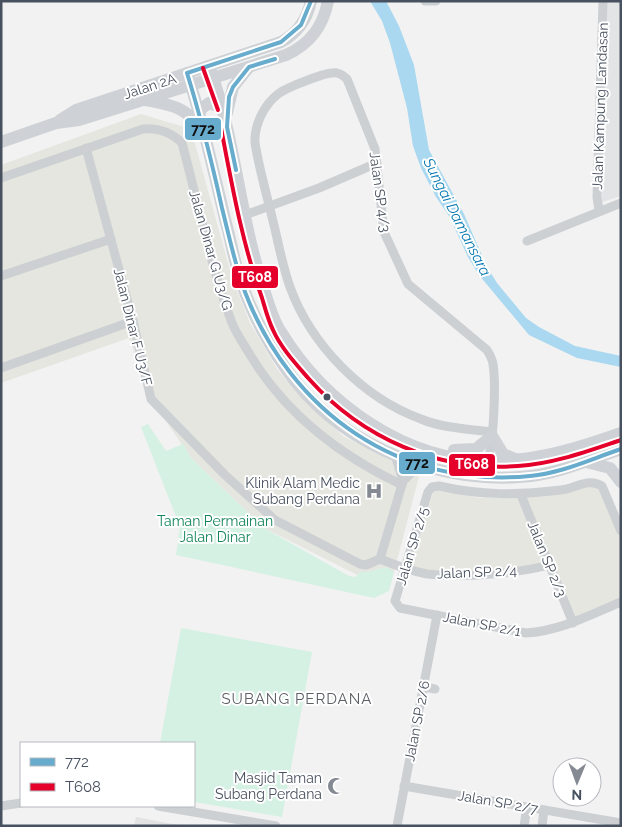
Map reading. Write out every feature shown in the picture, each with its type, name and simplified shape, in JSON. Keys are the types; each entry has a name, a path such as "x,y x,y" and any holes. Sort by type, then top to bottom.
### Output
{"main road":[{"name":"Jalan 2A","path":"56,123 76,110 212,72 281,42 292,36 306,19 311,1"},
{"name":"Jalan 2A","path":"212,72 249,67 300,48 313,36 325,15 328,1"},
{"path":"226,127 229,97 233,87 249,67"},
{"path":"212,72 224,108 226,127 245,215 262,282 280,331 334,396 387,434 419,448 457,458 487,461 517,460 564,452 621,433"},
{"path":"1,142 56,123 79,120 144,99 189,79 240,278 267,339 295,381 324,410 356,434 387,451 449,473 499,477 530,476 558,471 615,451"},
{"path":"144,99 181,108 189,113 203,130"},
{"path":"199,115 201,109 209,103 224,108"},
{"path":"419,448 469,451 476,449 492,434 503,454 517,460"},
{"path":"605,439 615,451 621,480"},
{"path":"449,473 475,469 487,461"},
{"path":"584,462 594,462 610,468 621,480"}],"street":[{"path":"425,1 436,1"},
{"name":"Jalan Kampung Landasan","path":"599,210 597,197 603,1"},
{"name":"Jalan SP 4/3","path":"270,206 255,138 261,115 277,95 284,90 331,73 344,76 361,112 375,149 384,232 408,284 487,350 492,357 494,381 492,434 487,461"},
{"name":"Jalan Dinar G U3/G","path":"1,178 131,132 154,128 175,136 182,143 219,285 233,325 260,372 289,408 338,450 370,470 403,483"},
{"name":"Jalan Dinar F U3/F","path":"86,148 152,398 225,475 275,520 360,564 366,565 380,559"},
{"path":"245,215 319,188 377,163"},
{"path":"528,241 599,210 621,203"},
{"path":"270,206 290,287 304,316 322,344 339,363 365,388 393,406 422,420 492,434"},
{"path":"1,276 111,239"},
{"path":"1,368 133,321"},
{"path":"387,451 396,458 403,483"},
{"path":"380,559 403,483 413,471 421,469 449,473"},
{"path":"521,495 565,490 589,482 598,483 602,486 621,531"},
{"name":"Jalan SP 2/5","path":"427,613 397,606 395,601 428,492 432,486 483,495 521,495"},
{"name":"Jalan SP 2/3","path":"521,495 573,623"},
{"name":"Jalan SP 2/4","path":"380,559 405,569 428,574 461,575 523,570 549,565"},
{"name":"Jalan SP 2/1","path":"427,613 526,633 541,632 573,623 621,602"},
{"name":"Jalan SP 2/6","path":"397,826 437,616"},
{"path":"424,687 435,689"},
{"name":"Jalan SP 2/7","path":"404,786 621,823"},
{"path":"1,806 20,803"},
{"path":"164,807 276,826"},
{"path":"524,826 527,807"},
{"path":"542,826 544,810"}],"shaded area":[{"path":"607,1 621,1 621,196 602,202"},
{"path":"141,114 191,129 233,281 250,323 277,369 300,395 343,436 374,452 421,469 389,591 264,528 191,458 151,399 129,338 1,383 1,165"},
{"path":"587,486 600,488 621,539 621,598 575,618 552,561 529,567 461,572 429,571 409,566 434,490 481,498 517,498 566,493"},
{"path":"136,817 183,826 134,826"}],"green space":[{"name":"Taman Permainan Jalan Dinar","path":"148,424 166,451 183,444 191,458 264,528 349,576 356,577 360,572 387,567 394,572 389,591 374,598 176,555 180,527 141,427"},
{"path":"181,628 312,652 282,817 195,802 195,742 160,742"}],"water":[{"name":"Sungai Damansara","path":"370,1 386,1 399,26 414,65 429,150 464,214 486,265 497,283 526,318 539,327 575,346 621,356 621,367 577,358 529,335 479,275 468,257 449,216 436,197 421,168 413,146 407,108 390,43 382,21"}],"transit line":[{"name":"772","path":"311,1 301,25 281,42 187,73 206,140 241,282 265,335 291,373 321,406 356,434 395,455 437,470 482,477 530,476 565,469 621,449"},
{"name":"772","path":"236,170 227,127 229,97 233,87 249,67 275,59"},
{"name":"T608","path":"203,68 218,110"},
{"name":"T608","path":"221,128 243,235 268,318 276,337 309,379 330,400 353,418 377,434 403,447 431,457 459,463 488,466 518,466 544,463 621,440"}],"place":[{"name":"Klinik Alam Medic Subang Perdana","path":"374,491"},
{"name":"Masjid Taman Subang Perdana","path":"336,786"}],"district":[{"name":"SUBANG PERDANA","path":"297,699"}]}
